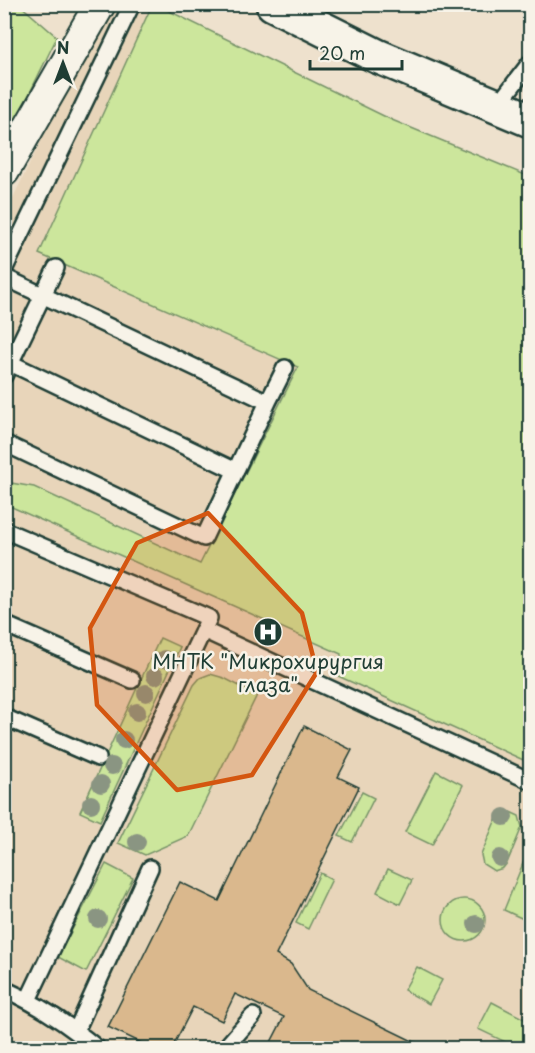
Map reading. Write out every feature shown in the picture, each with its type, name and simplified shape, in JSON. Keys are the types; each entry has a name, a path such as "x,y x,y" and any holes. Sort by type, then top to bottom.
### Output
{"main road":[{"path":"273,4 377,56 531,120"}],"street":[{"path":"4,171 100,4"}],"lane":[{"path":"4,270 132,4"},
{"path":"497,106 531,63"},
{"path":"56,268 7,367 236,471"},
{"path":"4,277 268,402"},
{"path":"4,443 204,538 285,368"},
{"path":"4,530 209,618 28,1000"},
{"path":"4,624 132,680"},
{"path":"203,630 531,781"},
{"path":"4,717 98,758"},
{"path":"76,1031 150,868"},
{"path":"4,989 28,1000 76,1031 97,1048"},
{"path":"225,1048 253,1016"}],"highlighted area":[{"path":"208,513 302,613 317,672 252,775 177,790 97,705 90,628 137,543"}],"shaded area":[{"name":"МНТК \"Микрохирургия глаза\"","path":"108,5 157,5 392,120 530,177 530,1048 5,1048 4,216"}],"green space":[{"path":"5,5 20,5 57,37 5,144"},
{"path":"152,5 157,5 392,120 530,177 530,763 338,676 341,654 5,504 5,482 34,487 200,564 298,367 39,254"},
{"path":"160,638 180,647 100,821 80,812"},
{"path":"210,674 224,678 257,695 188,836 145,855 118,843 194,685 200,678"},
{"path":"436,771 463,785 432,845 405,832"},
{"path":"362,792 374,798 352,842 339,836"},
{"path":"508,811 519,816 522,827 507,863 503,868 494,871 483,864 481,855 499,814"},
{"path":"530,846 530,922 504,910"},
{"path":"106,864 133,878 86,972 58,957"},
{"path":"388,869 412,880 400,904 377,892"},
{"path":"320,873 332,879 308,929 296,923"},
{"path":"464,899 479,905 485,920 479,935 464,941 449,935 443,920 449,905"},
{"path":"417,967 442,980 429,1004 404,990"},
{"path":"492,1002 530,1022 530,1048 518,1048 478,1029"}],"building":[{"path":"304,726 352,750 338,777 359,787 276,955 291,964 308,990 427,1048 268,1048 284,1017 235,994 222,1021 193,1007 172,1048 152,1048 108,1027 180,882 219,901"}],"place":[{"name":"МНТК \"Микрохирургия глаза\"","path":"268,632"}]}
